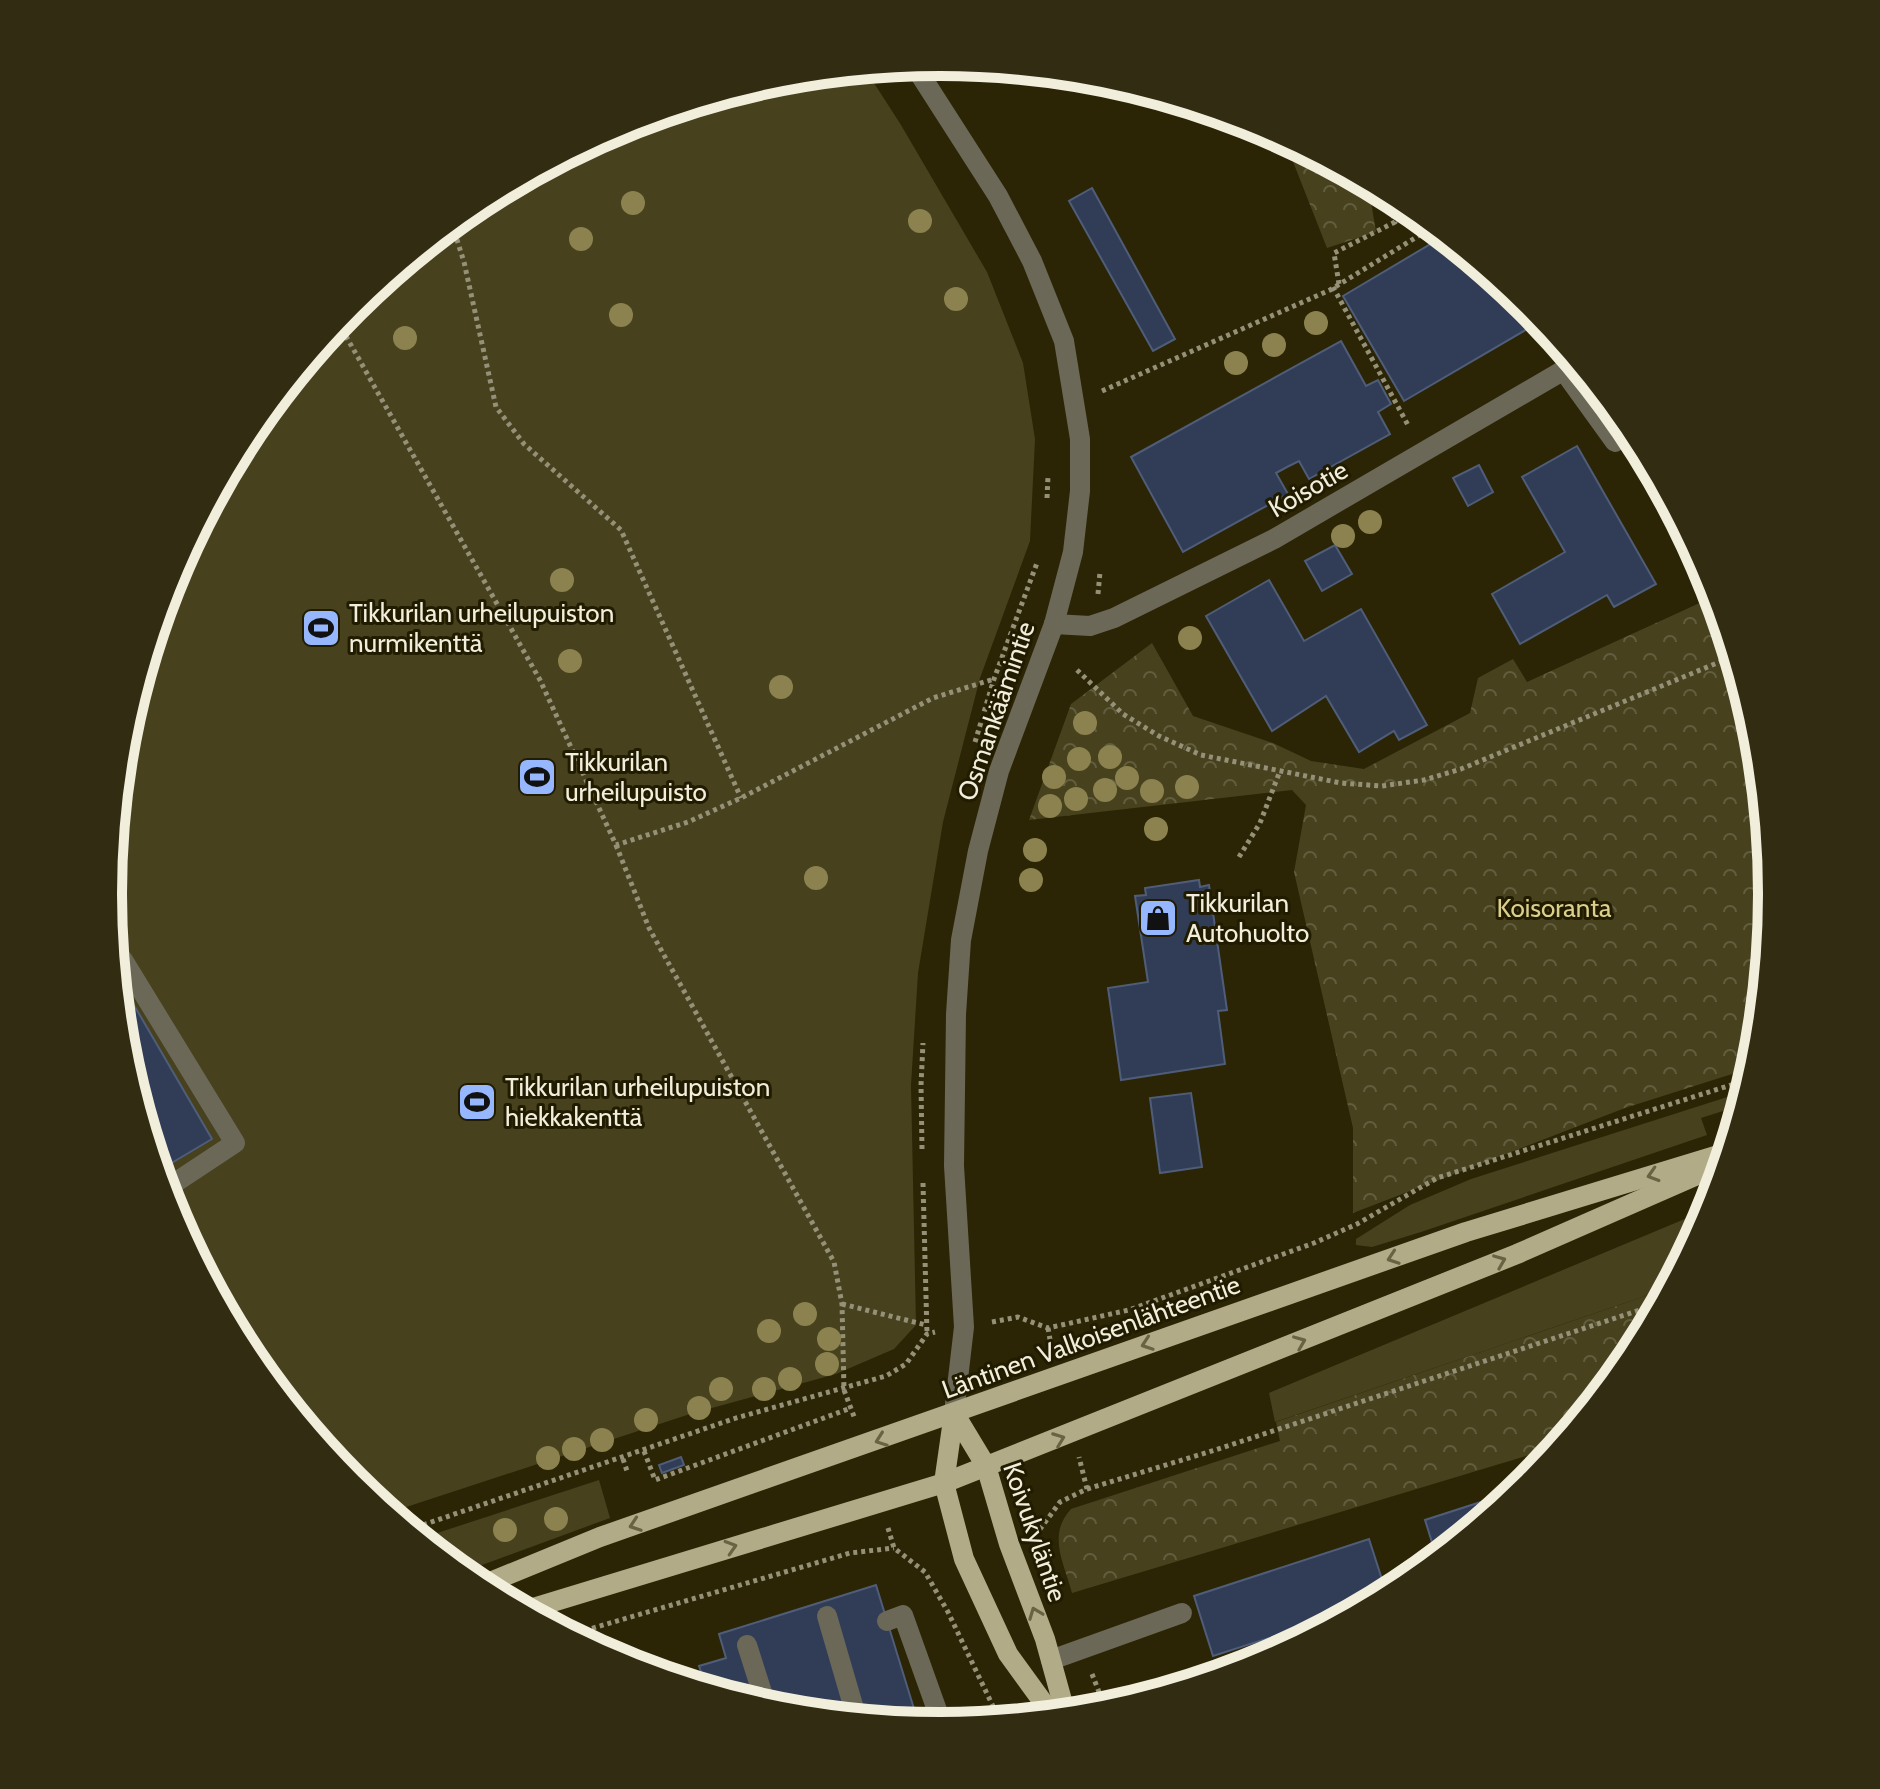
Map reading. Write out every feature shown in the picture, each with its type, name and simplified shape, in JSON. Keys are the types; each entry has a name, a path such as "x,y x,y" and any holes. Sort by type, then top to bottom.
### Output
{"main road":[{"name":"Läntinen Valkoisenlähteentie","path":"494,1580 600,1537 1466,1232 1716,1156"},
{"path":"537,1607 944,1483 1517,1254 1711,1169"},
{"name":"Koivukyläntie","path":"954,1413 986,1466 1063,1703"},
{"path":"954,1413 944,1483 964,1559 1008,1654 1046,1706"}],"street":[{"name":"Osmankäämintie","path":"921,77 998,196 1032,261 1064,341 1080,439 1080,491 1073,552 1054,624 999,771 978,851 961,940 956,1014 954,1166 964,1327 954,1413"},
{"name":"Koisotie","path":"1054,624 1090,626 1114,618 1274,539 1567,369"},
{"path":"1583,389 1615,442"},
{"path":"125,963 235,1143 175,1183"},
{"path":"1051,1660 1182,1613"},
{"path":"887,1621 903,1615 938,1713"},
{"path":"827,1616 854,1708"},
{"path":"747,1645 762,1693"}],"path":[{"path":"1393,213 1395,222 1334,253 1336,286 1423,452"},
{"path":"1101,391 1336,286 1422,234"},
{"path":"456,235 496,407 524,444 621,530 741,798"},
{"path":"345,334 540,680 616,845 649,928 834,1262 842,1304 844,1390 863,1446"},
{"path":"1046,513 1048,469"},
{"path":"616,845 688,822 741,798 933,698 994,679 1040,556"},
{"path":"1077,670 1123,714 1159,736 1201,755 1341,783 1382,786 1424,780 1461,769 1724,660"},
{"path":"1239,857 1260,823 1280,771"},
{"path":"420,1526 736,1418 844,1390 898,1370 920,1347 927,1334 1018,1317 1048,1328 1129,1310 1343,1230 1437,1178 1736,1083"},
{"path":"842,1304 926,1325"},
{"path":"1087,1489 1647,1308"},
{"path":"644,1451 655,1480 851,1408"},
{"path":"623,1459 627,1471"},
{"path":"881,1502 894,1548 925,1572 948,1612 995,1711"},
{"path":"583,1631 850,1553 894,1548"}],"green space":[{"name":"Tikkurilan urheilupuisto","path":"872,79 987,272 1023,363 1035,439 1030,541 980,678 943,822 918,973 911,1085 916,1325 894,1349 836,1374 690,1414 399,1509 325,1434 259,1349 231,1304 184,1208 149,1106 137,1054 123,948 123,841 129,788 149,683 165,631 206,532 259,440 291,396 361,316 400,279 485,214 578,160 677,119 728,104 780,92"},
{"path":"1292,159 1302,160 1371,199 1376,232 1327,248"},
{"name":"Koisoranta","path":"1704,601 1731,683 1743,735 1757,841 1757,948 1739,1072 1625,1108 1353,1213 1353,1128 1294,872 1306,805 1292,790 1029,820 1071,704 1152,643 1193,716 1273,743 1311,761 1364,769 1470,713 1478,678 1513,659 1527,682"},
{"path":"1734,1095 1730,1109 1701,1118 1707,1135 1421,1232 1372,1247 1356,1245 1356,1239 1410,1205 1471,1179"},
{"path":"1693,1216 1655,1293 1275,1422 1269,1393"},
{"path":"1655,1293 1621,1349 1589,1393 1538,1452 1072,1593 1059,1539 1064,1519 1071,1509 1280,1441 1276,1422"},
{"path":"599,1480 610,1518 475,1568 431,1535"}],"building":[{"path":"1092,188 1175,339 1153,351 1069,201"},
{"path":"1434,242 1480,279 1530,328 1404,401 1343,296"},
{"path":"1341,341 1366,386 1378,380 1391,404 1378,412 1390,434 1309,479 1299,461 1276,473 1288,494 1183,552 1131,457"},
{"path":"1577,446 1656,584 1614,607 1607,595 1520,644 1492,594 1565,552 1522,477"},
{"path":"1479,465 1493,492 1468,506 1453,478"},
{"path":"1642,475 1651,489 1649,490 1640,476"},
{"path":"1335,545 1352,574 1322,591 1305,561"},
{"path":"1269,580 1304,641 1361,609 1427,725 1399,740 1394,731 1359,752 1326,696 1272,731 1206,616"},
{"path":"1199,880 1200,887 1209,885 1227,1010 1218,1011 1225,1064 1121,1080 1108,988 1148,982 1135,896 1146,895 1145,888"},
{"path":"128,996 212,1139 168,1165 149,1106"},
{"path":"1191,1093 1202,1167 1160,1173 1150,1098"},
{"path":"681,1457 684,1465 662,1473 659,1465"},
{"path":"1492,1498 1434,1547 1425,1520"},
{"path":"1369,1539 1383,1582 1309,1625 1213,1656 1194,1596"},
{"path":"876,1585 915,1712 833,1706 780,1697 703,1678 699,1666 726,1658 719,1634"}],"place":[{"name":"Tikkurilan urheilupuiston nurmikenttä","path":"321,628"},
{"name":"Tikkurilan urheilupuisto","path":"537,777"},
{"name":"Tikkurilan Autohuolto","path":"1158,918"},
{"name":"Tikkurilan urheilupuiston hiekkakenttä","path":"477,1102"}]}
